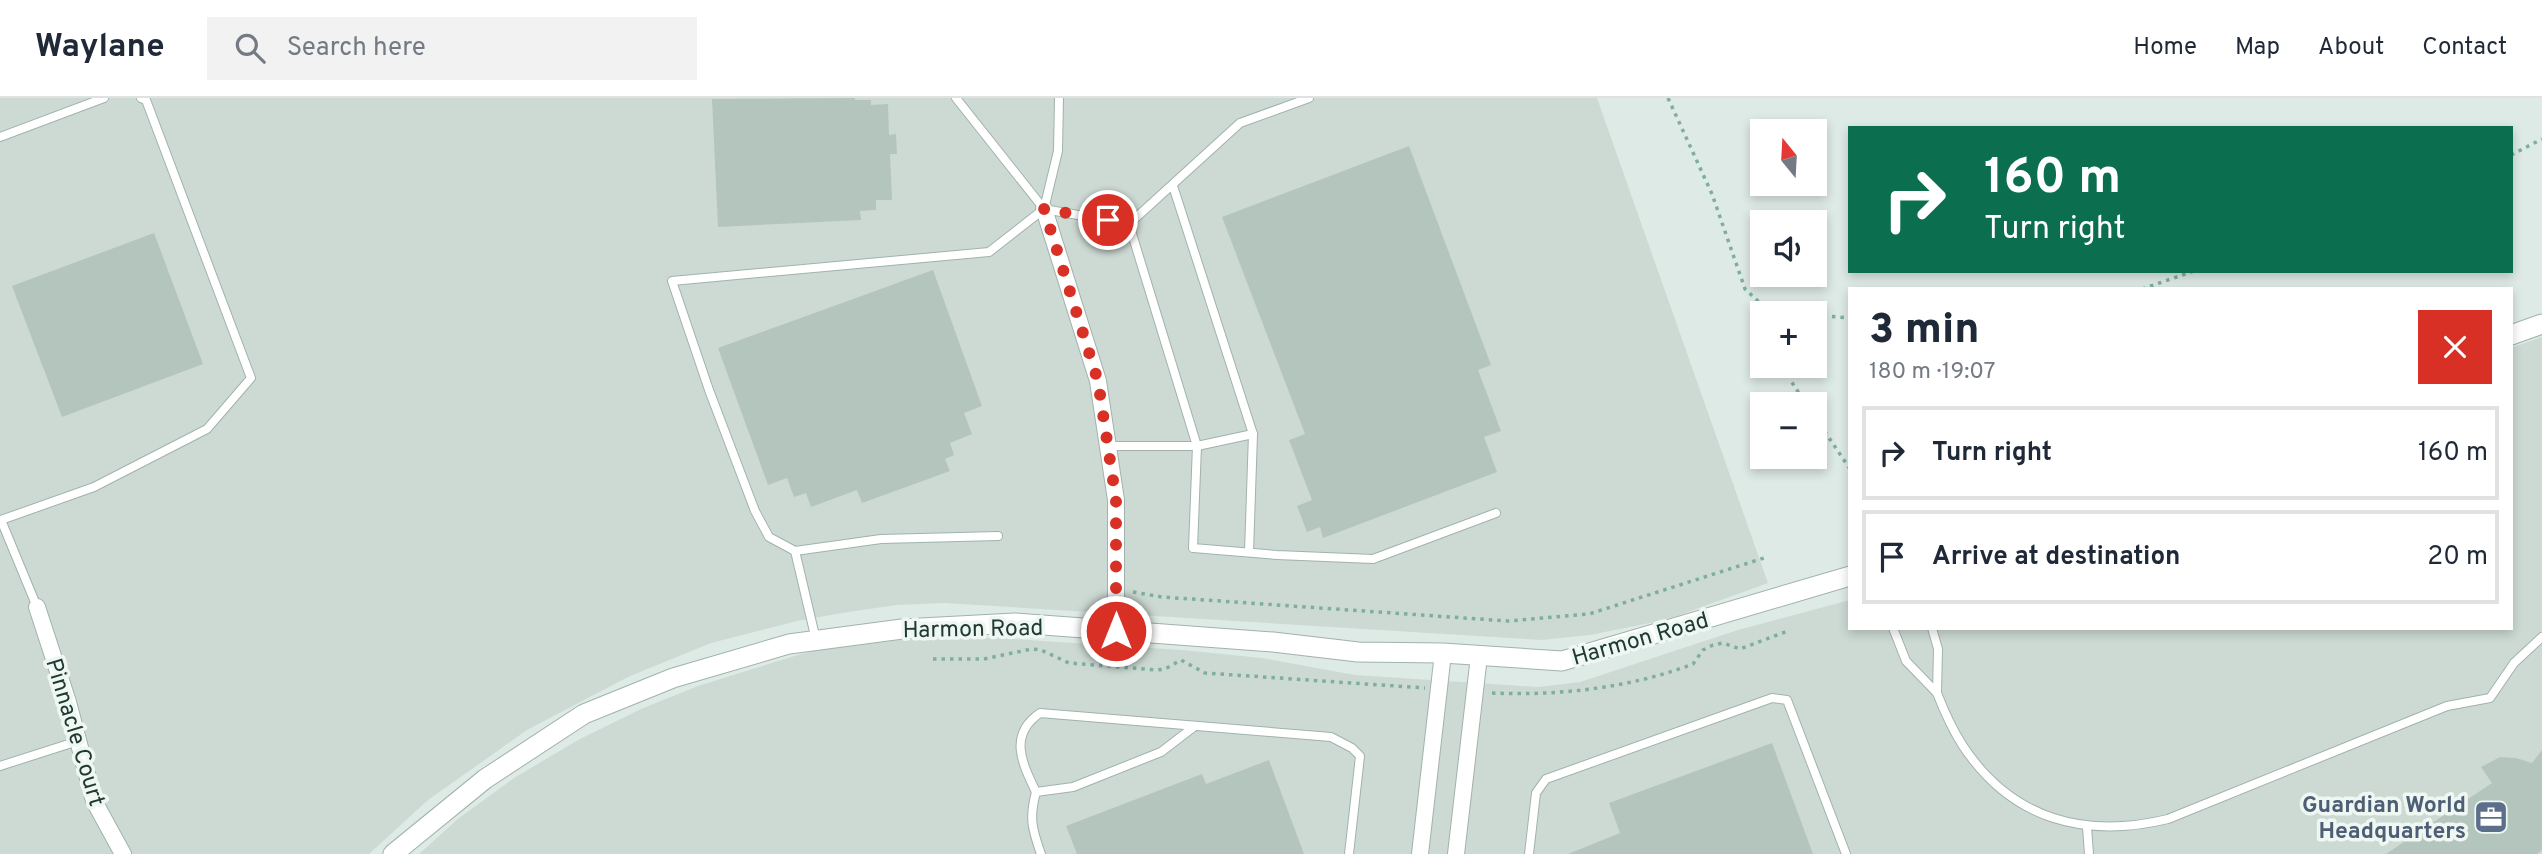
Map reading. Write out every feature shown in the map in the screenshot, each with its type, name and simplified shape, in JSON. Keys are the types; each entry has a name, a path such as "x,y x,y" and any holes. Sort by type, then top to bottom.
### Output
{"street":[{"path":"1044,209 1098,381 1116,500 1116,631"},
{"path":"2513,334 2542,324"},
{"name":"Harmon Road","path":"393,854 485,779 584,714 673,678 789,644 902,629 1015,623 1273,642 1358,652 1443,653 1562,662 1848,577"},
{"name":"Pinnacle Court","path":"37,607 94,801 123,854"},
{"path":"1420,854 1443,653"},
{"path":"1456,854 1479,656"}],"lane":[{"path":"0,137 104,98"},
{"path":"37,607 1,520 94,487 207,429 251,378 146,100 141,98"},
{"path":"956,98 1044,209 1129,224"},
{"path":"998,536 881,539 795,551 769,537 755,511 709,390 672,281 989,252 1044,209 1058,151 1059,98"},
{"path":"1129,224 1240,124 1309,98"},
{"path":"1173,186 1253,434 1249,552"},
{"path":"1129,224 1197,446 1193,548 1373,559 1496,513"},
{"path":"1108,446 1197,446 1253,434"},
{"path":"795,551 816,640"},
{"path":"1894,630 1906,661 1937,693 1961,744 1992,781 2013,798 2036,811 2087,827 2115,828 2168,819 2447,706 2490,698 2514,663 2542,638"},
{"path":"1932,630 1938,649 1937,693"},
{"path":"1530,854 1536,793 1546,779 1772,698 1787,700 1846,854"},
{"path":"1041,854 1033,833 1031,813 1036,792 1025,768 1019,740 1028,722 1040,713 1331,737 1352,748 1360,756 1349,854"},
{"path":"1036,792 1073,787 1161,752 1195,726"},
{"path":"0,766 78,741"},
{"path":"2087,827 2089,854"}],"path":[{"path":"1668,98 1712,194 1745,289 1758,301"},
{"path":"2513,154 2542,139"},
{"path":"2148,287 2188,273"},
{"path":"1827,316 1848,318"},
{"path":"1827,435 1848,466"},
{"path":"1116,591 1162,597 1508,621 1589,614 1767,557"}],"shaded area":[{"path":"0,98 1597,98 1768,583 1655,622 1590,635 1542,640 944,603 897,605 848,612 797,621 711,643 628,677 527,730 428,800 369,854 0,854"},
{"path":"2542,337 2542,854 419,854 459,818 514,778 578,740 641,709 698,686 801,654 853,643 907,636 998,638 1182,650 1262,658 1355,675 1538,687 1580,682 1738,630 1848,601 1848,630 2513,630 2513,347"}],"building":[{"path":"712,99 871,100 871,105 888,104 889,135 896,134 897,154 890,154 892,200 876,200 876,210 860,211 861,220 718,227"},
{"path":"1409,146 1491,365 1478,370 1501,431 1484,437 1497,472 1323,538 1320,527 1307,532 1297,506 1312,500 1289,440 1305,434 1222,217"},
{"path":"154,233 203,364 62,417 12,286"},
{"path":"933,270 982,406 964,413 972,434 950,443 954,455 945,459 950,471 862,503 857,490 811,507 806,493 794,497 787,478 768,485 718,348"},
{"path":"1772,743 1813,854 1568,854 1620,833 1609,803"},
{"name":"Guardian World Headquarters","path":"2542,750 2542,850 2537,854 2386,854 2492,783 2481,767 2500,757 2532,763"},
{"path":"1269,760 1304,854 1077,854 1066,826 1202,774 1206,784"}],"place":[{"name":"Guardian World Headquarters","path":"2491,817"}],"route":[{"path":"1108,220 1044,209 1098,381 1116,500 1116,631"}]}
